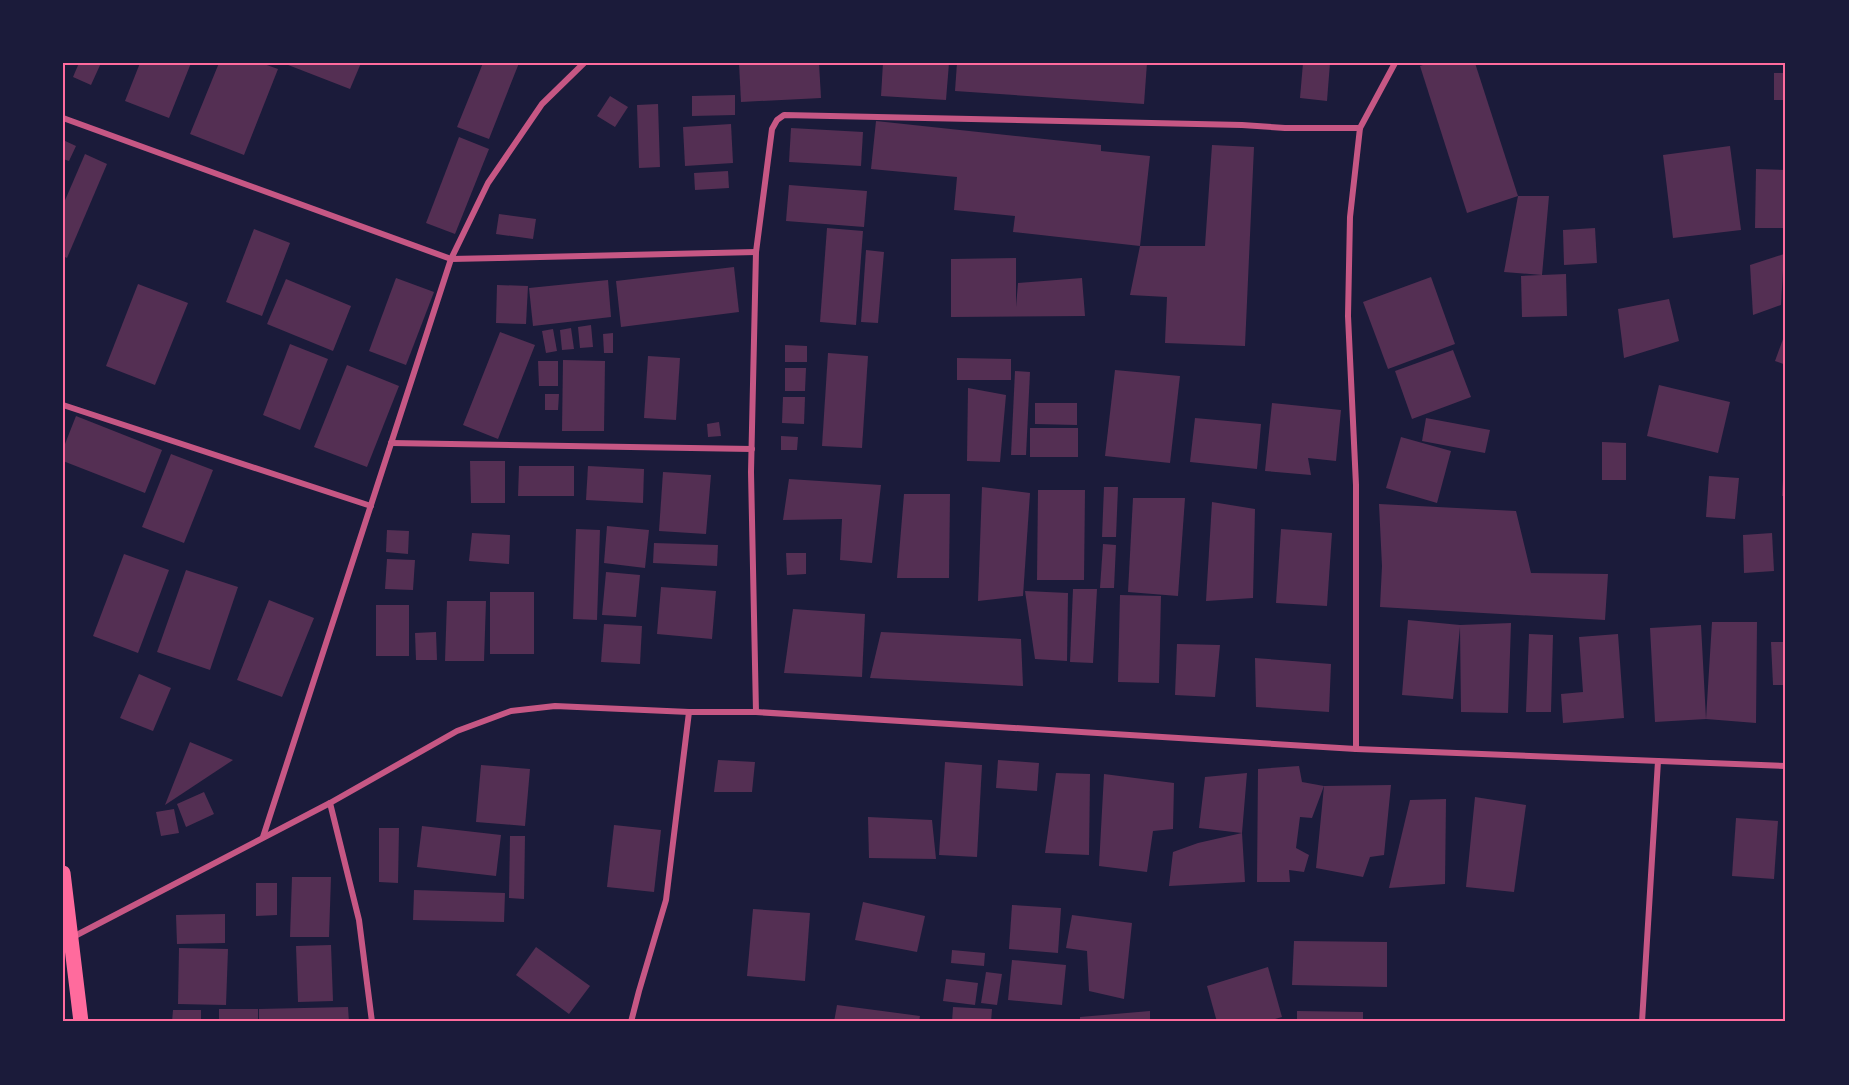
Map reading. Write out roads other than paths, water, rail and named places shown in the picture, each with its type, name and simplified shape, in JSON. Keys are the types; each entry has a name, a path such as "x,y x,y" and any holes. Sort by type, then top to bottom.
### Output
{"main road":[{"path":"63,873 81,1022"}],"street":[{"path":"263,837 451,259 488,183 542,104 584,63"},
{"path":"1356,749 1356,485 1348,316 1350,217 1360,128 1395,63"},
{"path":"756,712 752,449 756,252 772,129 777,120 784,115 1360,128"},
{"path":"63,118 451,259 756,252"},
{"path":"63,405 371,506"},
{"path":"391,443 752,449"},
{"path":"71,938 330,803 457,731 511,711 555,706 689,712 756,712 1356,749 1786,765"},
{"path":"631,1022 666,900 689,712"},
{"path":"1642,1022 1658,760"},
{"path":"330,803 359,920 372,1022"}]}
